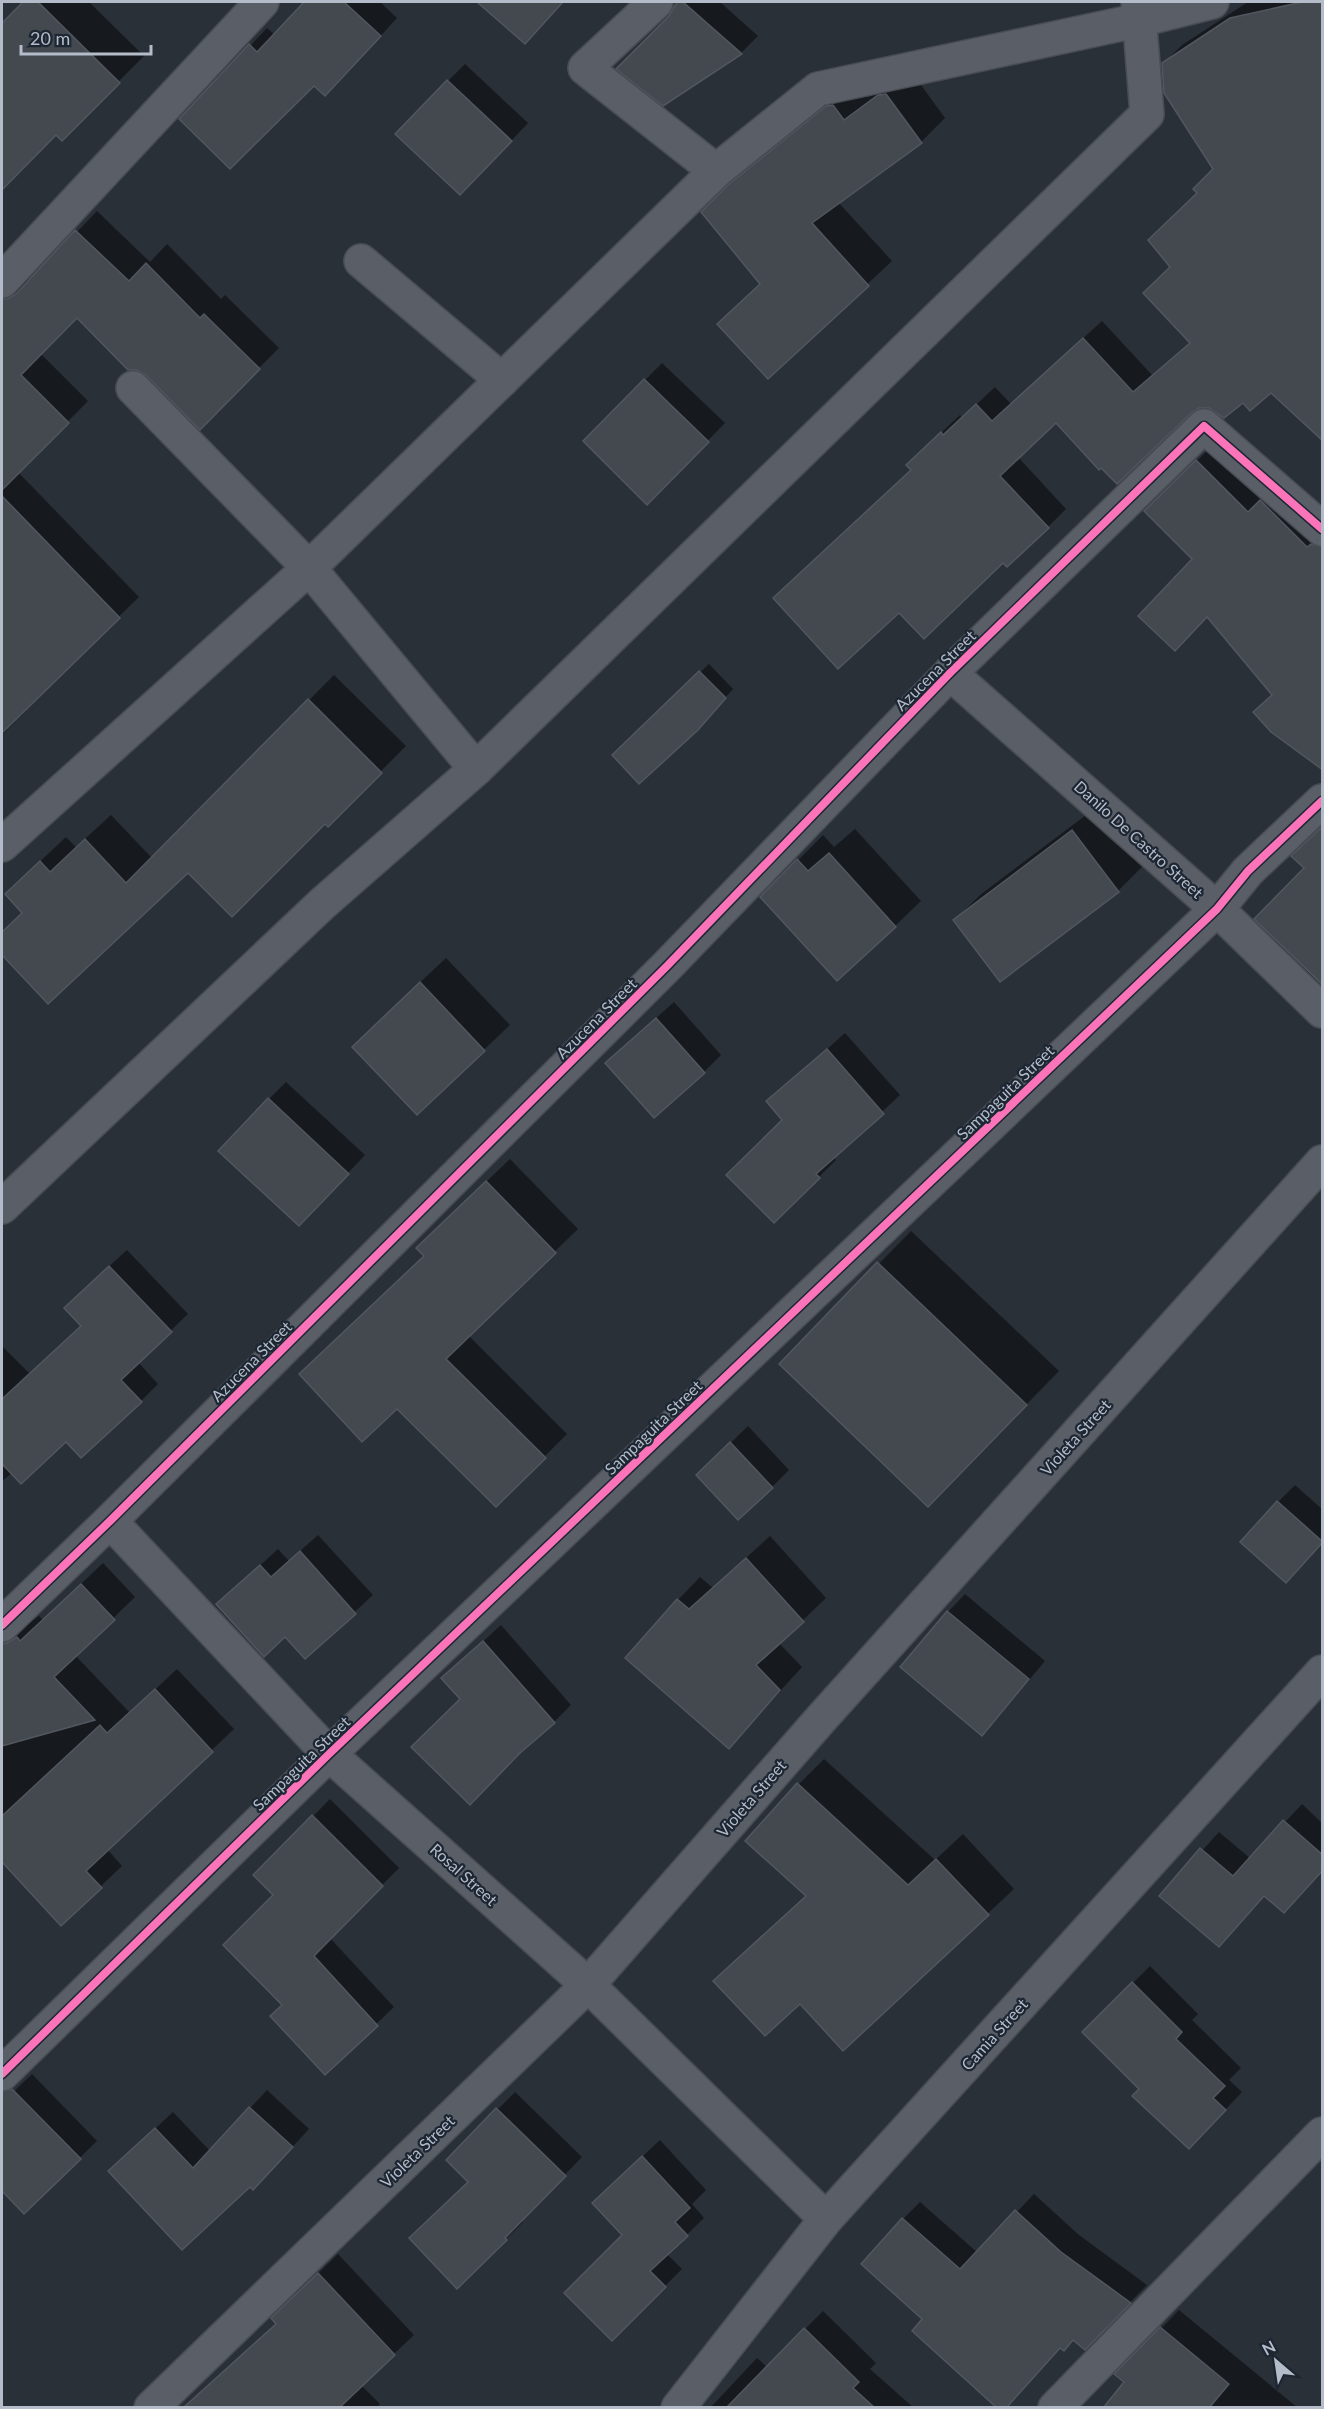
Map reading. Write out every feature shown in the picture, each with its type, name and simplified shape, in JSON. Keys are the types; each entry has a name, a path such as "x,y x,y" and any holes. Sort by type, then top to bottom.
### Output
{"street":[{"path":"2,281 262,2"},
{"path":"656,2 585,68 716,171"},
{"path":"2,844 309,568 716,171 818,89 1139,11 1212,2"},
{"path":"2,1207 322,904 476,770 1147,114 1139,11"},
{"path":"361,261 502,380"},
{"path":"133,388 309,568 476,770"},
{"name":"Azucena Street","path":"2,1625 111,1521 667,966 950,673 1204,426 1323,530"},
{"name":"Danilo De Castro Street","path":"950,673 1217,909 1323,1011"},
{"name":"Sampaguita Street","path":"2,2074 329,1754 1217,909 1248,871 1323,801"},
{"name":"Violeta Street","path":"151,2408 588,1985 820,1720 1323,1162"},
{"name":"Rosal Street","path":"111,1521 329,1754 588,1985 826,2219"},
{"name":"Camia Street","path":"678,2408 826,2219 1323,1672"},
{"path":"1055,2408 1323,2134"}],"building":[{"path":"23,2 38,2 120,83 62,141 56,135 2,190 2,23"},
{"path":"304,2 344,2 381,36 325,96 314,86 230,169 179,119 249,44 257,52"},
{"path":"477,2 563,2 525,44"},
{"path":"677,2 683,2 742,54 663,106 616,69 669,16"},
{"path":"1302,2 1323,2 1323,441 1271,393 1250,411 1243,403 1224,418 1209,408 1199,408 1117,484 1101,468 1099,470 1056,423 1000,476 1049,528 1007,567 1003,563 924,639 899,613 838,669 773,598 911,470 906,465 941,432 943,435 976,404 992,421 1083,338 1133,392 1190,343 1143,293 1170,267 1148,240 1197,193 1193,189 1213,169 1164,93 1162,63 1230,18"},
{"path":"447,80 512,141 460,195 395,134"},
{"path":"886,94 922,143 812,223 869,286 768,379 717,324 760,284 701,212 728,185 826,106 833,105 844,120 878,95"},
{"path":"75,230 129,281 146,263 200,318 204,314 260,369 200,430 146,375 137,370 128,370 77,318 21,375 69,423 2,490 2,299 8,299 16,294"},
{"path":"644,379 709,442 647,505 583,441"},
{"path":"1196,460 1248,512 1260,500 1307,547 1311,544 1323,547 1323,770 1271,732 1253,712 1272,695 1207,617 1175,651 1138,616 1192,559 1144,511"},
{"path":"2,496 120,618 2,733"},
{"path":"699,671 726,698 698,730 639,784 612,755"},
{"path":"308,699 382,773 328,827 325,824 232,917 188,873 48,1004 2,955 2,932 22,913 5,894 40,861 50,872 85,839 126,883"},
{"path":"1323,826 1323,985 1254,919 1304,868 1291,856"},
{"path":"1072,830 1119,892 1000,982 953,920"},
{"path":"829,853 896,927 837,981 760,897 797,859 808,871"},
{"path":"420,982 485,1051 417,1115 352,1047"},
{"path":"656,1018 705,1073 654,1118 605,1063"},
{"path":"827,1049 884,1114 816,1174 820,1178 774,1223 726,1175 782,1120 766,1101"},
{"path":"268,1098 349,1174 299,1226 218,1151"},
{"path":"486,1181 556,1253 446,1359 546,1458 496,1507 397,1409 362,1442 299,1374 424,1256 416,1248"},
{"path":"877,1262 1027,1405 928,1507 779,1364"},
{"path":"109,1266 172,1332 121,1380 142,1402 81,1458 66,1442 21,1484 2,1464 2,1399 81,1326 64,1308"},
{"path":"730,1442 773,1488 738,1520 696,1475"},
{"path":"1277,1501 1323,1542 1286,1583 1240,1542"},
{"path":"300,1551 356,1614 305,1659 285,1637 264,1657 216,1604 260,1565 271,1577"},
{"path":"746,1558 804,1622 756,1665 780,1690 729,1749 625,1658 677,1599 689,1609"},
{"path":"81,1584 115,1620 54,1677 95,1720 2,1746 2,1643 7,1643 17,1637 20,1641"},
{"path":"947,1611 1029,1679 982,1736 900,1667"},
{"path":"483,1641 555,1723 520,1753 470,1805 411,1747 460,1699 441,1678"},
{"path":"155,1689 213,1752 86,1871 102,1888 61,1926 2,1862 2,1816 100,1725 107,1733"},
{"path":"797,1783 908,1885 936,1859 989,1915 843,2051 800,2004 765,2036 713,1981 806,1896 745,1841"},
{"path":"312,1815 383,1886 314,1956 378,2026 325,2075 270,2016 282,2005 223,1945 273,1895 253,1875"},
{"path":"1283,1820 1323,1855 1323,1870 1284,1913 1264,1896 1219,1947 1159,1896 1200,1848 1233,1876"},
{"path":"1132,1982 1182,2032 1176,2039 1225,2086 1213,2098 1226,2110 1189,2149 1132,2096 1139,2089 1082,2032"},
{"path":"12,2089 81,2159 24,2214 2,2191 2,2092"},
{"path":"249,2107 293,2147 253,2190 250,2187 182,2250 108,2171 155,2128 193,2168"},
{"path":"496,2108 566,2176 505,2238 507,2240 457,2289 409,2238 468,2182 446,2160"},
{"path":"642,2156 690,2208 675,2222 688,2236 650,2271 666,2287 612,2341 564,2293 622,2235 592,2203"},
{"path":"1015,2210 1061,2252 1131,2303 1085,2350 1073,2340 1064,2351 1060,2348 1006,2408 997,2408 912,2331 922,2319 861,2264 902,2218 960,2269"},
{"path":"318,2273 395,2355 339,2408 183,2408 276,2324 271,2318"},
{"path":"1160,2327 1229,2384 1209,2408 1103,2408 1124,2382 1114,2374"},
{"path":"804,2328 859,2382 853,2388 875,2408 726,2408"}],"cycle path":[{"path":"2,1625 110,1521 667,966 950,673 1204,426 1322,529"},
{"path":"2,2074 329,1754 1217,909 1248,871 1322,801"}]}
